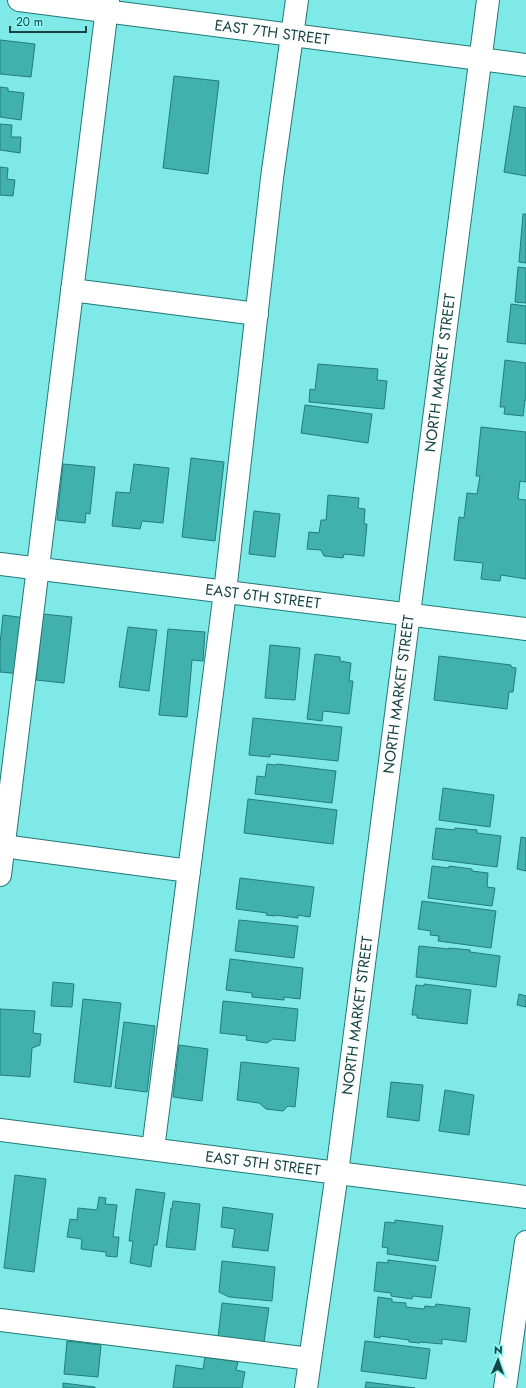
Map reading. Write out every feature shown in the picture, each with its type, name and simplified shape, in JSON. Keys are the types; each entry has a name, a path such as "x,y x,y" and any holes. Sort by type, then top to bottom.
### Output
{"street":[{"name":"EAST 7TH STREET","path":"19,0 108,6 292,35 526,65"},
{"path":"153,1149 225,592 272,178 297,0"},
{"name":"NORTH MARKET STREET","path":"306,1388 337,1172 488,0"},
{"path":"0,874 108,6"},
{"path":"72,290 257,314"},
{"name":"EAST 6TH STREET","path":"0,564 526,629"},
{"path":"4,846 189,871"},
{"name":"EAST 5TH STREET","path":"0,1130 526,1197"},
{"path":"505,1388 526,1242"},
{"path":"0,1320 310,1359"}],"building":[{"path":"0,40 35,44 31,77 0,74"},
{"path":"174,76 219,81 208,174 163,168"},
{"path":"0,87 8,88 8,91 24,93 21,120 0,117"},
{"path":"514,106 526,108 526,176 504,172"},
{"path":"0,124 12,125 11,137 21,137 20,153 0,150"},
{"path":"0,167 8,168 7,179 15,180 13,196 0,195"},
{"path":"523,214 526,214 526,263 519,262"},
{"path":"518,267 526,268 526,303 515,302"},
{"path":"511,304 526,306 526,344 507,342"},
{"path":"505,360 526,363 526,400 523,416 504,414 505,407 500,407"},
{"path":"318,364 378,369 377,380 387,381 384,409 309,402 310,389 315,390"},
{"path":"305,405 372,414 368,443 301,433"},
{"path":"481,427 526,432 526,482 520,481 518,499 526,500 526,579 501,575 500,581 481,579 483,563 454,560 459,517 464,518 467,493 477,494 480,476 476,476"},
{"path":"191,458 224,462 215,541 182,537"},
{"path":"63,464 95,467 90,514 86,513 85,523 57,520"},
{"path":"134,464 169,468 163,523 142,521 140,529 112,526 116,492 130,493"},
{"path":"328,495 359,498 358,508 365,509 364,524 367,524 364,556 344,554 343,558 324,556 321,550 307,549 309,532 319,533 321,520 326,520"},
{"path":"254,511 280,514 275,557 249,554"},
{"path":"43,614 72,617 64,683 36,680"},
{"path":"3,615 26,618 20,674 0,672 0,644"},
{"path":"128,627 157,630 149,691 119,687"},
{"path":"168,629 205,632 203,661 192,660 187,717 159,715"},
{"path":"270,645 300,648 295,700 265,698"},
{"path":"315,654 340,657 340,661 351,663 349,681 353,681 349,714 323,711 322,721 307,719"},
{"path":"439,656 511,665 511,667 516,668 513,692 509,692 507,709 434,700"},
{"path":"253,718 342,727 338,761 270,754 270,757 249,755"},
{"path":"267,764 336,771 332,803 255,794 257,776 265,777"},
{"path":"443,788 494,795 490,827 439,820"},
{"path":"248,799 337,810 333,844 244,833"},
{"path":"436,828 477,830 477,833 501,836 497,867 432,859"},
{"path":"521,837 526,838 526,871 517,869"},
{"path":"432,866 449,868 449,866 488,873 487,887 495,888 492,906 428,898"},
{"path":"240,878 314,887 310,917 298,915 298,918 275,916 266,915 267,913 236,909"},
{"path":"422,901 496,911 491,948 438,941 439,936 430,935 431,931 418,929"},
{"path":"239,920 298,926 294,958 235,951"},
{"path":"419,946 470,950 470,952 500,956 496,987 416,977"},
{"path":"230,959 303,968 300,999 284,997 284,1000 252,997 252,993 226,990"},
{"path":"53,982 74,984 72,1007 51,1006"},
{"path":"424,984 471,990 467,1024 417,1018 417,1015 412,1015 416,985 424,986"},
{"path":"519,994 526,996 526,1007 517,1005"},
{"path":"83,999 121,1003 111,1087 74,1082"},
{"path":"223,1001 298,1009 295,1041 273,1039 267,1043 246,1040 247,1036 220,1033"},
{"path":"0,1009 35,1011 33,1033 41,1034 40,1045 32,1048 30,1077 0,1075"},
{"path":"124,1022 155,1026 147,1092 115,1088"},
{"path":"179,1045 208,1049 202,1101 173,1097"},
{"path":"241,1062 299,1068 295,1107 288,1106 283,1111 266,1109 259,1103 237,1100"},
{"path":"391,1082 423,1085 419,1121 387,1117"},
{"path":"445,1090 474,1095 469,1135 439,1131"},
{"path":"15,1175 46,1179 34,1272 4,1268"},
{"path":"136,1189 165,1193 157,1245 154,1245 151,1267 130,1263 133,1241 129,1241"},
{"path":"99,1197 106,1198 105,1204 117,1205 113,1237 119,1237 117,1257 106,1256 106,1252 81,1249 82,1239 67,1237 70,1219 77,1220 78,1208 97,1210"},
{"path":"173,1201 200,1204 195,1250 166,1247"},
{"path":"223,1207 273,1214 268,1251 232,1247 235,1229 221,1227"},
{"path":"395,1220 443,1226 438,1261 387,1254 388,1248 382,1247 385,1222 395,1223"},
{"path":"388,1260 436,1266 431,1298 413,1296 412,1299 391,1296 391,1293 374,1291 377,1262 388,1263"},
{"path":"222,1261 275,1267 272,1301 229,1297 219,1292"},
{"path":"378,1297 392,1299 392,1302 406,1303 406,1307 424,1309 425,1306 435,1307 436,1304 470,1308 466,1342 442,1339 442,1344 420,1343 380,1336 380,1338 374,1337"},
{"path":"222,1303 269,1308 264,1342 218,1337"},
{"path":"67,1341 101,1345 98,1377 64,1374"},
{"path":"365,1341 430,1349 426,1379 361,1371"},
{"path":"205,1357 238,1362 236,1370 245,1372 242,1388 173,1388 176,1365 203,1369"},
{"path":"366,1382 415,1388 365,1388"},
{"path":"63,1383 95,1387 95,1388 63,1388"}]}
